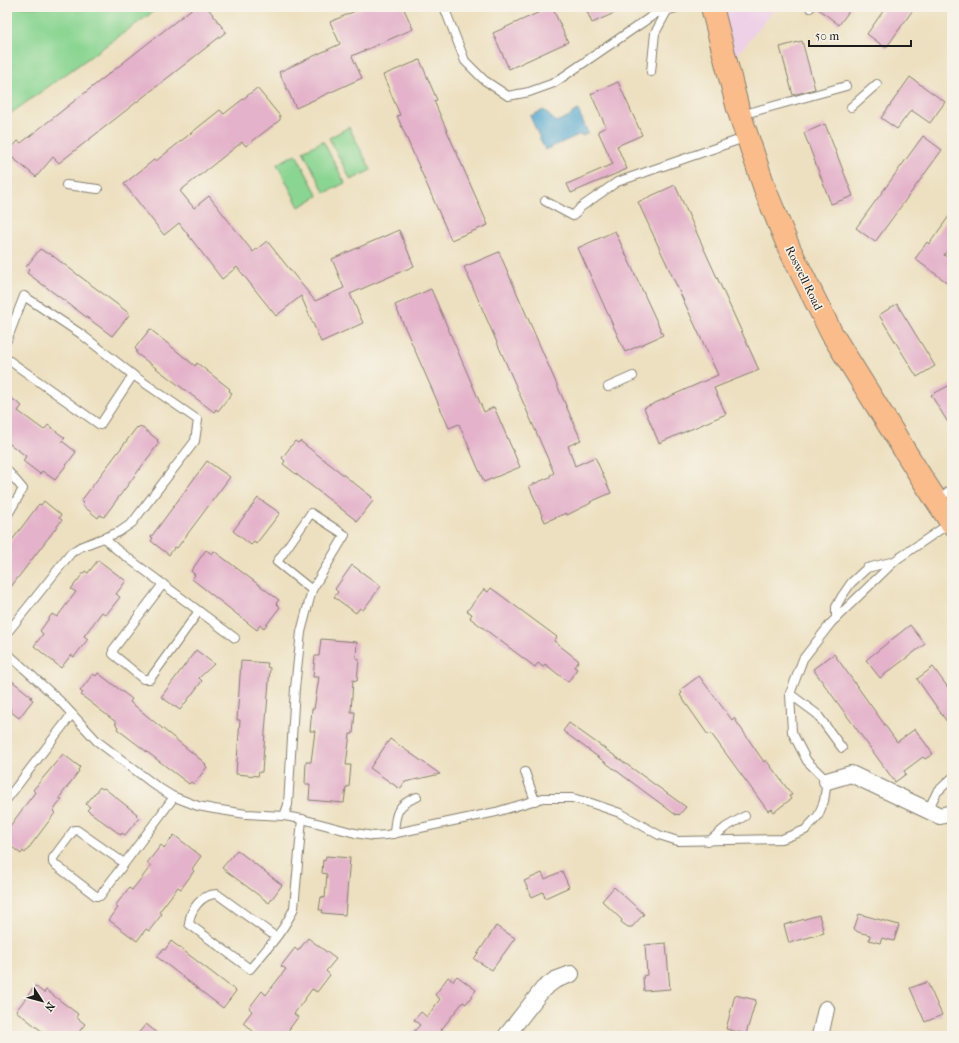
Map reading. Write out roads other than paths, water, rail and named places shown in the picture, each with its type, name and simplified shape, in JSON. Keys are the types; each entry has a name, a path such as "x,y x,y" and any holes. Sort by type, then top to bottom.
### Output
{"main road":[{"name":"Roswell Road","path":"712,7 740,116 766,192 789,248 832,334 948,511"}],"street":[{"path":"826,781 851,774 940,816 952,813"},
{"path":"507,1036 543,990 555,980 571,974"},
{"path":"820,1036 826,1010"}],"lane":[{"path":"444,7 451,29 465,61 484,80 508,96 529,92 554,83 655,14 680,7"},
{"path":"652,72 655,33 667,11"},
{"path":"851,107 877,84"},
{"path":"740,116 846,86"},
{"path":"545,201 573,216 581,207 617,182 748,137"},
{"path":"66,185 98,189"},
{"path":"7,340 24,296 81,334 133,376 198,420 195,441 132,523 119,532 80,547 71,553 7,633"},
{"path":"7,359 100,425 133,376"},
{"path":"608,388 633,376"},
{"path":"7,470 23,489 7,516"},
{"path":"7,652 60,701 97,741 156,786 174,797 198,806 246,814 284,816 302,819 373,836 394,834 496,812 543,798 572,798 620,813 659,835 678,841 782,839 805,830 818,816 824,801 826,781 808,762 792,732 790,694 803,659 836,618 948,511"},
{"path":"284,816 288,805 295,688 301,632 312,590 346,535 311,512 277,562 312,590"},
{"path":"104,538 116,549 235,638"},
{"path":"836,618 836,607 851,583 867,568 896,560"},
{"path":"851,583 861,593"},
{"path":"162,584 113,650 113,654 143,680 150,680 199,611"},
{"path":"790,694 817,714 842,748"},
{"path":"7,799 72,714"},
{"path":"525,772 535,801"},
{"path":"928,810 937,792 952,778"},
{"path":"124,864 78,830 74,830 53,858 53,863 96,896 100,896 124,864 174,797"},
{"path":"394,834 395,816 400,807 407,801 417,797"},
{"path":"709,840 726,827 745,816"},
{"path":"276,937 217,894 210,894 204,897 191,913 189,924 250,969 276,937 289,919 294,908 302,819"}],"water":[{"path":"544,110 556,122 572,115 572,113 578,110 588,133 582,136 581,134 545,150 530,116"}]}
